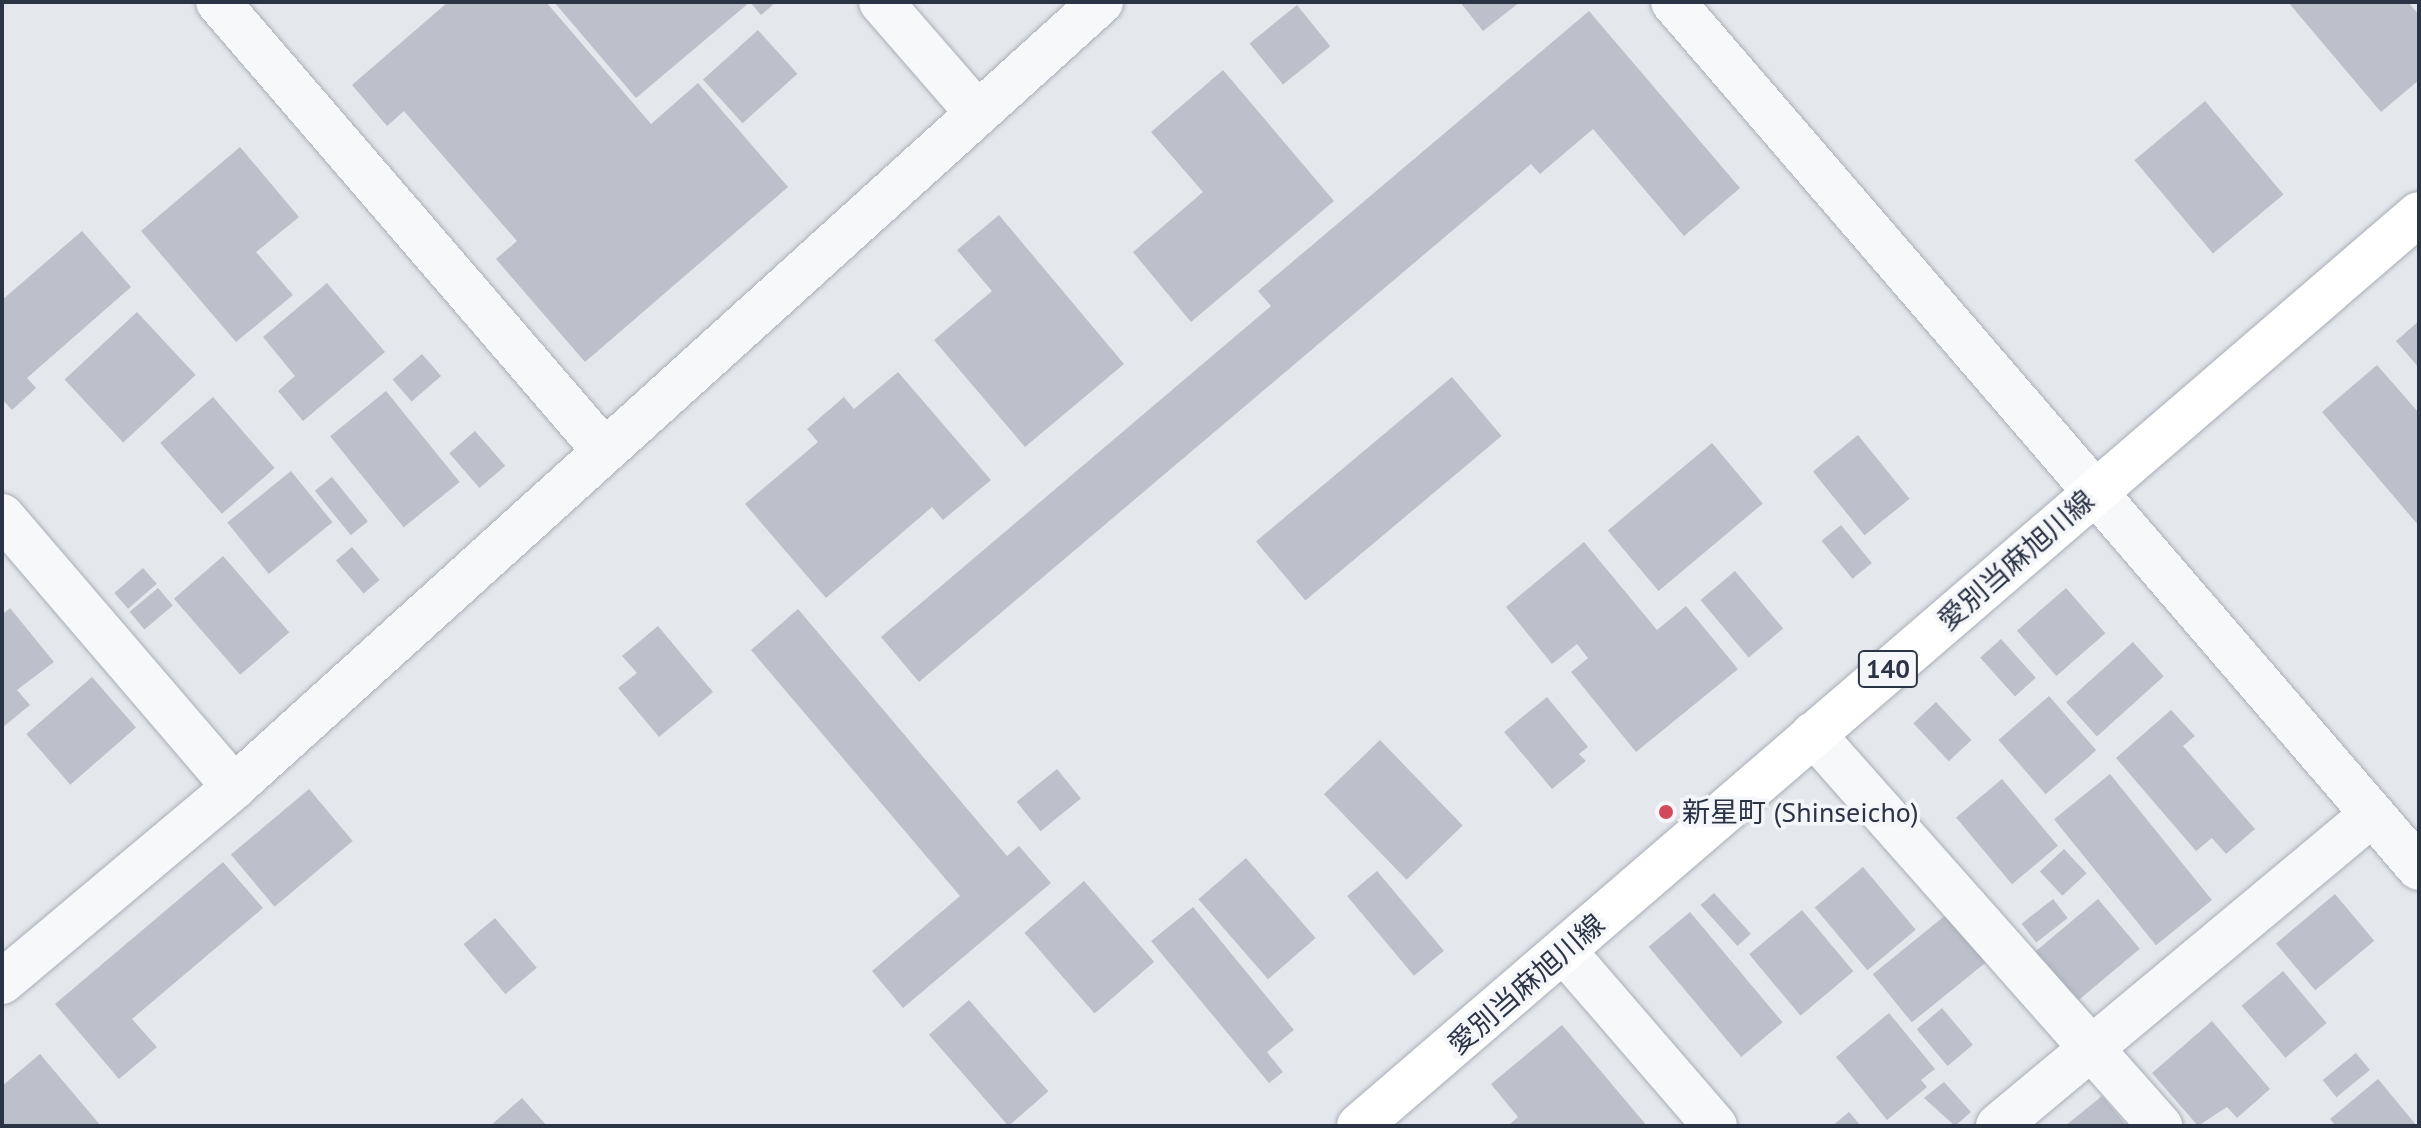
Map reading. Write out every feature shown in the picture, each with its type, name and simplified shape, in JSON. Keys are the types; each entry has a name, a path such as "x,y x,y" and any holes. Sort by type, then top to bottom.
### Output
{"main road":[{"name":"愛別当麻旭川線","path":"1359,1126 2419,214"}],"street":[{"path":"218,2 602,448"},
{"path":"881,2 975,110"},
{"path":"2,982 234,787 975,110 1101,2"},
{"path":"1673,2 2419,868"},
{"path":"2,516 234,787"},
{"path":"1813,734 2160,1126"},
{"path":"1998,1126 2089,1045 2372,814"},
{"path":"1564,951 1715,1126"}],"building":[{"path":"448,2 546,2 651,124 698,83 788,187 585,362 496,259 517,241 404,111 387,126 352,85"},
{"path":"554,2 750,2 636,98"},
{"path":"750,2 776,2 761,15"},
{"path":"1460,2 1520,2 1483,31"},
{"path":"2288,2 2408,2 2419,15 2419,80 2381,112"},
{"path":"1297,5 1330,46 1283,85 1250,43"},
{"path":"1589,11 1740,188 1684,236 1593,129 1540,174 1531,164 919,682 881,637 1271,306 1258,291"},
{"path":"758,30 797,74 742,123 703,80"},
{"path":"1223,70 1334,201 1191,322 1133,252 1203,192 1151,132"},
{"path":"2205,101 2283,194 2213,254 2135,160"},
{"path":"240,147 299,217 256,252 293,295 236,342 141,231"},
{"path":"999,215 1124,364 1025,447 934,340 992,291 957,250"},
{"path":"82,231 131,287 27,378 36,388 12,410 2,399 2,300"},
{"path":"327,283 385,352 303,421 278,391 295,376 263,337"},
{"path":"137,312 196,375 123,442 65,380"},
{"path":"2419,321 2419,368 2396,341"},
{"path":"422,354 441,376 412,401 393,380"},
{"path":"2377,365 2419,413 2419,526 2322,412"},
{"path":"898,372 991,480 943,520 932,507 826,598 745,504 818,442 807,429 844,397 854,409"},
{"path":"1452,377 1501,436 1305,601 1256,542"},
{"path":"386,391 460,482 404,527 330,436"},
{"path":"213,397 275,468 222,514 160,443"},
{"path":"475,431 505,466 480,488 449,453"},
{"path":"1858,435 1910,499 1865,535 1813,472"},
{"path":"1712,443 1763,504 1659,591 1608,530"},
{"path":"291,471 333,522 269,574 227,523"},
{"path":"332,477 368,521 351,535 315,491"},
{"path":"1841,525 1872,563 1852,579 1822,541"},
{"path":"1584,542 1657,630 1686,606 1738,669 1636,752 1571,672 1588,658 1577,644 1552,664 1506,607"},
{"path":"352,547 380,580 364,593 336,560"},
{"path":"223,556 289,632 240,675 174,599"},
{"path":"143,568 157,584 128,609 114,593"},
{"path":"1735,571 1783,628 1749,657 1701,600"},
{"path":"158,588 173,606 144,629 130,612"},
{"path":"2066,588 2105,633 2056,676 2017,631"},
{"path":"10,608 54,662 17,690 30,705 2,728 2,615"},
{"path":"798,609 1007,856 1019,846 1051,883 903,1008 872,971 960,896 751,650"},
{"path":"658,626 713,692 659,737 618,688 637,673 622,656"},
{"path":"2001,639 2036,678 2015,696 1980,658"},
{"path":"2133,642 2164,676 2097,736 2066,702"},
{"path":"92,677 136,728 70,785 26,734"},
{"path":"2049,696 2096,750 2046,794 1998,740"},
{"path":"1547,697 1588,747 1579,754 1586,761 1552,789 1504,732"},
{"path":"1936,702 1971,740 1949,761 1913,723"},
{"path":"2171,710 2195,736 2183,746 2255,829 2226,854 2212,838 2196,851 2116,758"},
{"path":"1380,740 1463,826 1407,880 1324,794"},
{"path":"1057,769 1081,799 1041,831 1017,802"},
{"path":"2110,774 2212,900 2156,945 2054,819"},
{"path":"2002,779 2058,846 2012,884 1956,818"},
{"path":"309,789 353,841 275,907 231,855"},
{"path":"2064,849 2087,873 2062,896 2040,872"},
{"path":"1246,858 1316,938 1268,979 1198,899"},
{"path":"223,862 263,908 132,1019 157,1047 119,1079 55,1004"},
{"path":"1863,867 1916,930 1867,970 1815,907"},
{"path":"1377,871 1444,951 1414,976 1347,896"},
{"path":"1084,881 1154,962 1095,1014 1024,933"},
{"path":"1714,893 1751,934 1737,946 1701,905"},
{"path":"2335,894 2374,941 2315,990 2276,943"},
{"path":"2053,899 2068,918 2036,943 2021,924"},
{"path":"2098,899 2140,949 2075,1003 2034,953"},
{"path":"1193,907 1294,1030 1267,1052 1283,1072 1269,1083 1151,941"},
{"path":"1802,910 1853,971 1801,1016 1749,954"},
{"path":"1952,910 1991,958 1912,1022 1873,974"},
{"path":"1690,912 1783,1022 1741,1057 1649,947"},
{"path":"495,918 537,968 505,994 464,944"},
{"path":"2283,971 2327,1023 2285,1058 2242,1006"},
{"path":"969,1000 1048,1091 1008,1126 929,1035"},
{"path":"1942,1008 1973,1045 1948,1066 1917,1029"},
{"path":"1889,1013 1935,1069 1921,1080 1927,1087 1887,1120 1836,1057"},
{"path":"2212,1021 2270,1089 2237,1118 2227,1107 2198,1126 2152,1073"},
{"path":"1562,1025 1647,1126 1508,1126 1518,1117 1491,1084"},
{"path":"2356,1053 2370,1070 2336,1097 2323,1080"},
{"path":"40,1054 101,1126 2,1126 2,1086"},
{"path":"2378,1079 2417,1126 2336,1126 2330,1119"},
{"path":"1944,1082 1971,1112 1955,1126 1924,1098"},
{"path":"2102,1096 2127,1126 2065,1126"},
{"path":"522,1098 547,1126 490,1126"},
{"path":"1849,1112 1861,1126 1832,1126"}],"place":[{"name":"新星町 (Shinseicho)","path":"1666,812"}]}
